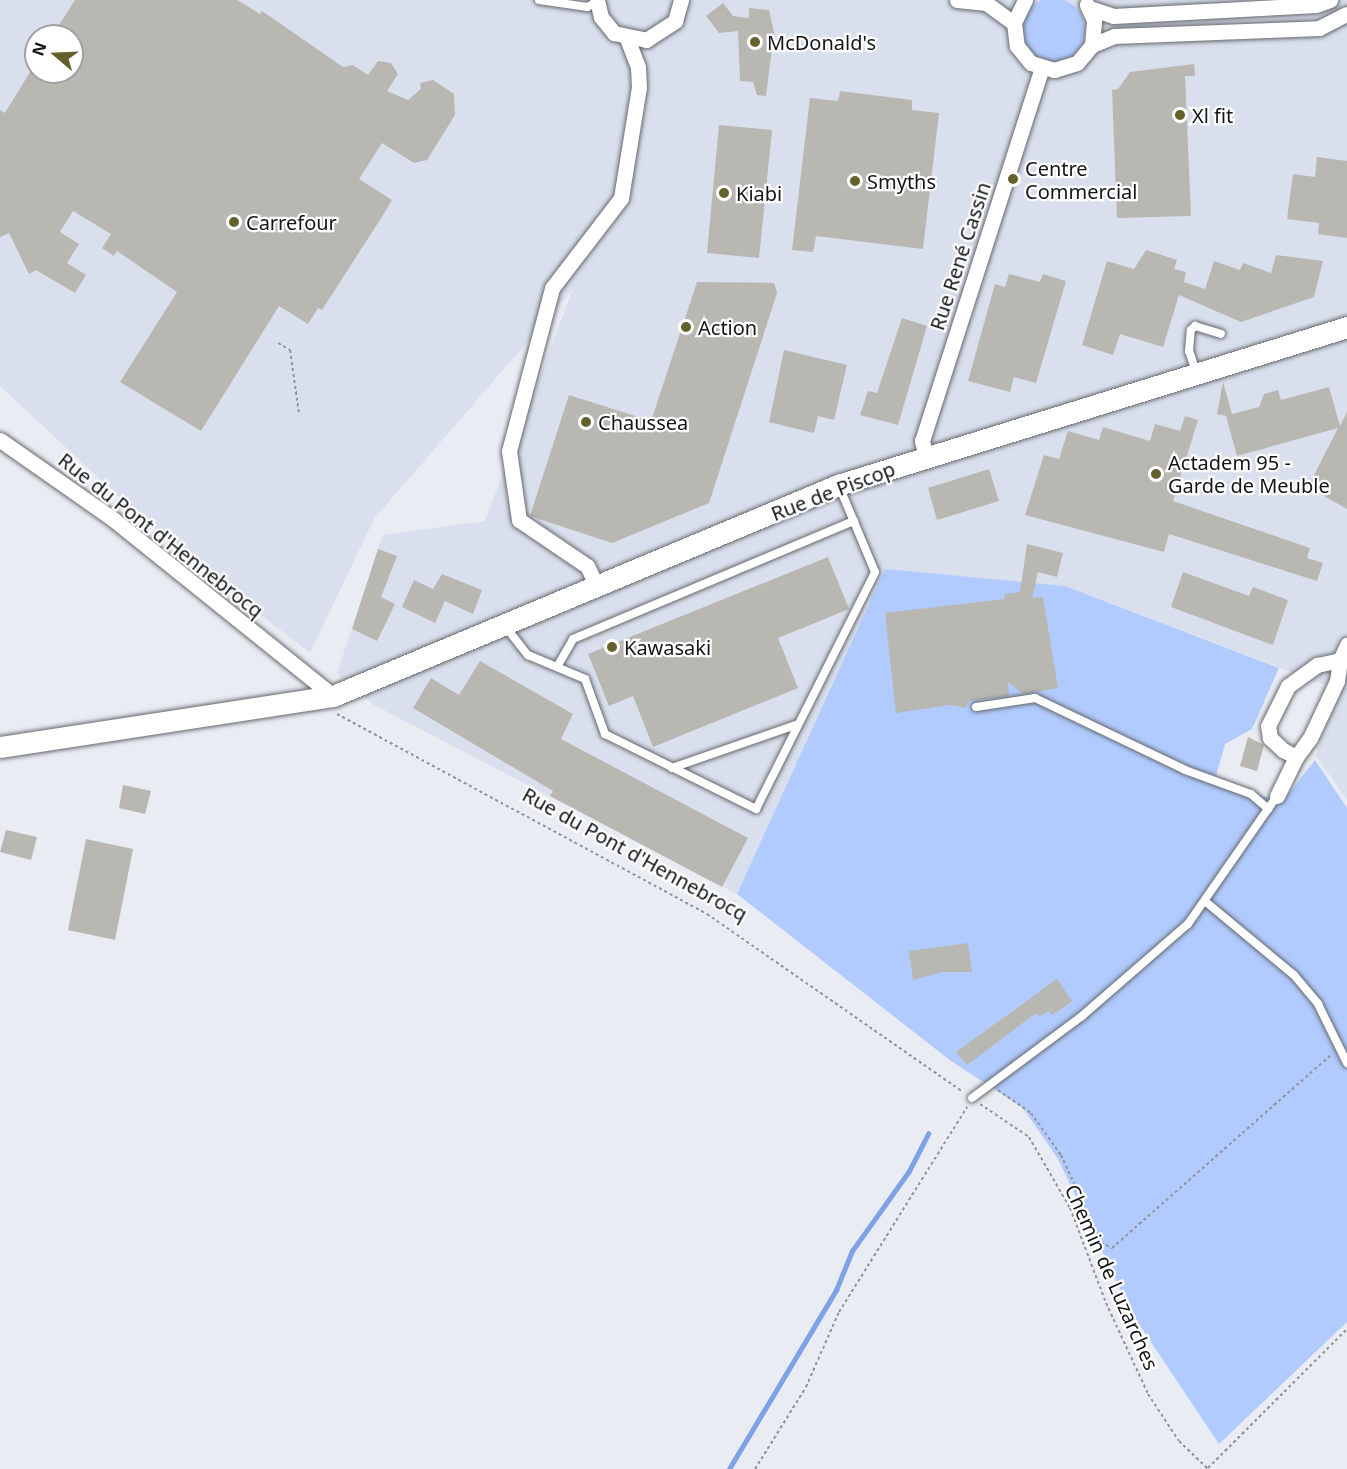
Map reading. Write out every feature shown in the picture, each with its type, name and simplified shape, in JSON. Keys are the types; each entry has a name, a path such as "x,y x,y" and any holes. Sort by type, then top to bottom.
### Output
{"street":[{"path":"597,1 607,25 627,39 646,40 665,32 675,21 681,0"},
{"path":"957,0 986,3 1014,23"},
{"path":"1025,0 1014,23 1017,46 1042,68 1077,63 1092,45 1095,32 1086,4"},
{"path":"1086,4 1113,16 1316,5 1329,0"},
{"path":"1092,45 1114,36 1319,28 1347,14"},
{"path":"597,587 587,566 519,520 509,451 552,288 602,229 623,192 639,87 638,67 627,39"},
{"name":"Rue René Cassin","path":"926,456 922,441 1042,68"},
{"name":"Rue de Piscop","path":"0,747 323,699 838,485 1347,327"},
{"name":"Rue du Pont d'Hennebrocq","path":"0,429 118,513 265,643 323,699"},
{"name":"Rue du Pont d'Hennebrocq","path":"0,440 113,519 265,643"},
{"path":"1273,803 1337,681 1340,660 1347,645"},
{"path":"1296,757 1270,738 1272,714 1288,686 1303,674 1340,660"}],"lane":[{"path":"539,0 587,7 597,1"},
{"path":"1197,373 1189,351 1191,330 1195,326 1221,334"},
{"path":"505,625 528,655 585,679 605,734 756,809 875,572 838,485"},
{"path":"557,667 573,639 854,521"},
{"path":"972,1098 1154,955 1206,902 1273,803 1185,770 1035,698 976,706"},
{"path":"672,768 798,724"},
{"path":"1206,902 1294,975 1318,1004 1347,1063"}],"path":[{"path":"278,342 290,350 299,413"},
{"name":"Rue du Pont d'Hennebrocq","path":"323,699 707,914 953,1084"},
{"path":"991,1085 1030,1113 1061,1155 1101,1242 1112,1248 1318,1063 1340,1049"},
{"name":"Chemin de Luzarches","path":"953,1084 1029,1137 1070,1208 1106,1303 1148,1394 1179,1441 1208,1469"},
{"path":"755,1469 806,1387 839,1312 972,1098"},
{"path":"1208,1469 1347,1329"}],"shaded area":[{"path":"1053,-2 1071,4 1079,12 1085,30 1079,48 1071,56 1053,62 1035,56 1027,48 1021,30 1027,12 1035,4"},
{"path":"0,0 1347,0 1347,800 1316,756 1339,690 1065,586 885,570 737,894 374,705 337,673 383,535 485,521 573,289 374,519 310,653 174,548 0,386"},
{"path":"885,569 1065,586 1279,668 1252,729 1225,744 1216,776 1281,803 1315,760 1347,808 1347,1322 1219,1444 1131,1312 1058,1159 1023,1108 951,1061 737,894"}],"building":[{"name":"Carrefour","path":"75,0 237,0 260,14 262,11 343,67 353,65 368,75 378,61 391,63 398,74 387,91 408,100 421,89 420,83 433,80 454,94 455,115 427,160 414,163 382,143 359,179 392,200 385,212 322,310 318,308 308,324 279,306 201,431 120,382 177,292 117,251 114,256 102,248 111,234 73,211 60,232 79,244 67,263 86,275 75,293 36,270 29,274 9,233 0,237 0,110 5,113 24,82 24,84 84,84 84,24 60,24"},
{"name":"McDonald's","path":"723,3 733,16 749,18 749,8 769,10 774,32 766,96 757,95 753,82 740,81 738,31 719,33 706,16"},
{"path":"1194,64 1195,76 1185,76 1191,216 1117,218 1112,90 1118,89 1130,72"},
{"path":"840,91 912,100 912,110 939,113 923,249 816,236 813,252 792,250 810,98 838,101"},
{"path":"719,125 772,130 759,258 707,253"},
{"path":"1317,157 1347,161 1347,238 1318,234 1319,223 1287,219 1293,174 1315,177"},
{"path":"1146,250 1177,260 1174,269 1186,272 1184,282 1205,289 1214,261 1240,270 1243,263 1271,273 1276,255 1323,261 1314,297 1241,322 1179,295 1163,347 1120,334 1113,355 1082,345 1107,261 1134,269"},
{"path":"1009,274 1040,282 1043,274 1066,281 1036,383 1014,377 1010,392 968,381 995,284 1005,287"},
{"path":"697,282 774,283 777,293 709,503 612,543 530,516 569,395 651,421"},
{"path":"902,318 927,326 898,425 860,415 868,391 877,393"},
{"path":"784,350 847,365 834,420 818,416 814,433 769,422"},
{"path":"1223,382 1232,414 1259,407 1264,394 1278,390 1281,400 1329,387 1340,426 1347,412 1347,509 1308,487 1338,428 1237,456 1226,416 1217,414"},
{"path":"1185,416 1198,420 1173,501 1310,548 1307,558 1323,563 1317,581 1169,534 1164,552 1025,515 1044,455 1059,459 1068,431 1099,440 1103,427 1150,441 1155,424 1180,431"},
{"path":"989,469 999,501 937,520 928,488"},
{"path":"1027,544 1063,553 1057,577 1038,572 1032,598 1043,597 1058,688 1023,694 1008,682 1009,696 969,701 966,708 949,705 896,713 885,613 1005,599 1004,594 1020,592"},
{"path":"378,549 397,556 381,597 395,604 377,641 352,629"},
{"path":"828,557 849,609 778,638 798,688 653,747 633,696 609,706 588,654"},
{"path":"1183,572 1249,596 1253,587 1288,600 1273,645 1171,607"},
{"path":"442,574 482,590 473,614 445,601 435,623 402,607 414,580 433,589"},
{"path":"480,661 573,714 561,739 748,838 722,887 550,796 553,791 413,708 431,678 459,695"},
{"path":"1248,737 1264,745 1257,771 1240,766"},
{"path":"123,785 151,791 145,814 119,808"},
{"path":"6,830 37,837 31,860 0,852"},
{"path":"86,839 133,849 115,940 68,930"},
{"path":"968,943 972,972 942,972 913,980 909,951"},
{"path":"1057,979 1072,1001 1052,1015 1048,1011 1039,1017 1036,1013 967,1065 956,1052"}],"waterway":[{"path":"729,1469 836,1290 852,1251 909,1171 928,1134"}],"place":[{"name":"McDonald's","path":"755,42"},
{"name":"Xl fit","path":"1180,115"},
{"name":"Centre Commercial","path":"1013,179"},
{"name":"Smyths","path":"855,181"},
{"name":"Kiabi","path":"724,193"},
{"name":"Carrefour","path":"234,222"},
{"name":"Action","path":"686,327"},
{"name":"Chaussea","path":"586,422"},
{"name":"Actadem 95 - Garde de Meuble","path":"1156,474"},
{"name":"Kawasaki","path":"612,647"}]}
